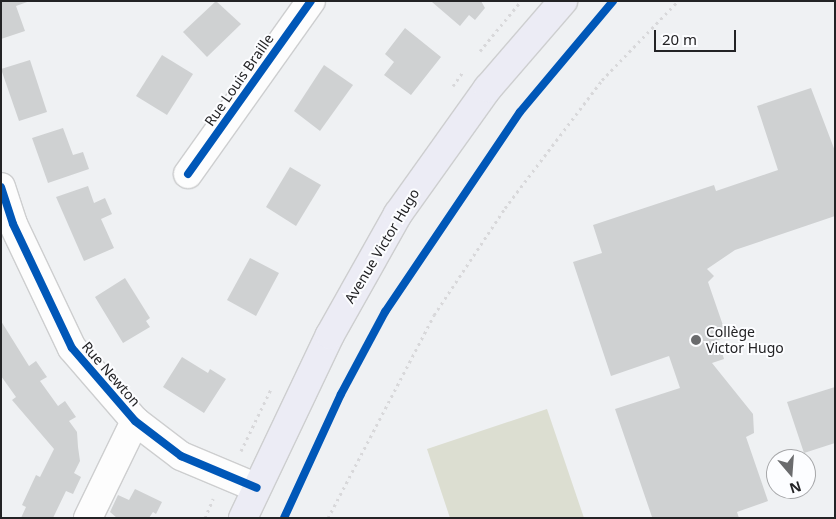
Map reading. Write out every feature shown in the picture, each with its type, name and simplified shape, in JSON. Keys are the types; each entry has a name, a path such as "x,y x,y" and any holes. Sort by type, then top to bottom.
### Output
{"main road":[{"name":"Avenue Victor Hugo","path":"243,518 330,334 398,214 488,88 563,1"}],"street":[{"name":"Rue Louis Braille","path":"188,174 311,1"},
{"name":"Rue Newton","path":"1,187 7,223 72,348 135,421 181,456 257,488"},
{"path":"88,518 135,421"}],"path":[{"path":"328,518 434,315 505,208 602,80 678,1"}],"shaded area":[{"path":"547,409 584,518 450,518 427,449"}],"building":[{"path":"1,1 30,1 16,6 25,31 1,39"},
{"path":"216,1 241,24 207,57 183,32"},
{"path":"481,1 485,8 475,20 469,15 460,26 432,2"},
{"path":"405,28 441,57 411,95 384,75 394,62 385,54"},
{"path":"162,55 193,74 167,115 136,96"},
{"path":"30,60 47,112 19,121 1,69"},
{"path":"324,65 353,85 320,131 294,111"},
{"path":"811,88 835,151 835,216 735,250 707,269 714,276 708,282 727,337 718,340 724,359 712,363 753,414 754,433 746,437 768,501 737,512 739,518 652,517 615,409 680,388 669,356 611,376 573,262 602,253 593,225 714,185 716,191 778,170 757,106"},
{"path":"63,128 73,155 83,152 89,169 48,183 32,138"},
{"path":"290,167 321,185 296,226 266,207"},
{"path":"88,186 94,203 105,198 112,214 101,219 114,248 84,261 56,197"},
{"path":"250,258 279,273 256,316 227,300"},
{"path":"125,278 150,318 146,321 150,327 123,343 95,297"},
{"path":"1,321 29,366 36,361 47,377 40,381 58,406 65,401 76,417 69,421 77,432 80,461 74,473 81,477 73,494 66,491 53,518 21,518 26,507 22,505 36,475 40,477 54,449 12,400 16,397 1,376"},
{"path":"182,357 208,373 210,369 226,379 204,413 163,387"},
{"path":"835,387 835,443 816,449 803,449 787,402"},
{"path":"135,489 162,502 156,514 153,512 149,518 117,518 110,512 118,495 129,500"}],"cycle path":[{"path":"188,174 311,1"},
{"path":"284,518 341,394 385,312 520,112 613,1"},
{"path":"1,187 13,224 72,348 135,421 181,456 257,488"}],"place":[{"name":"Collège Victor Hugo","path":"696,340"}]}
